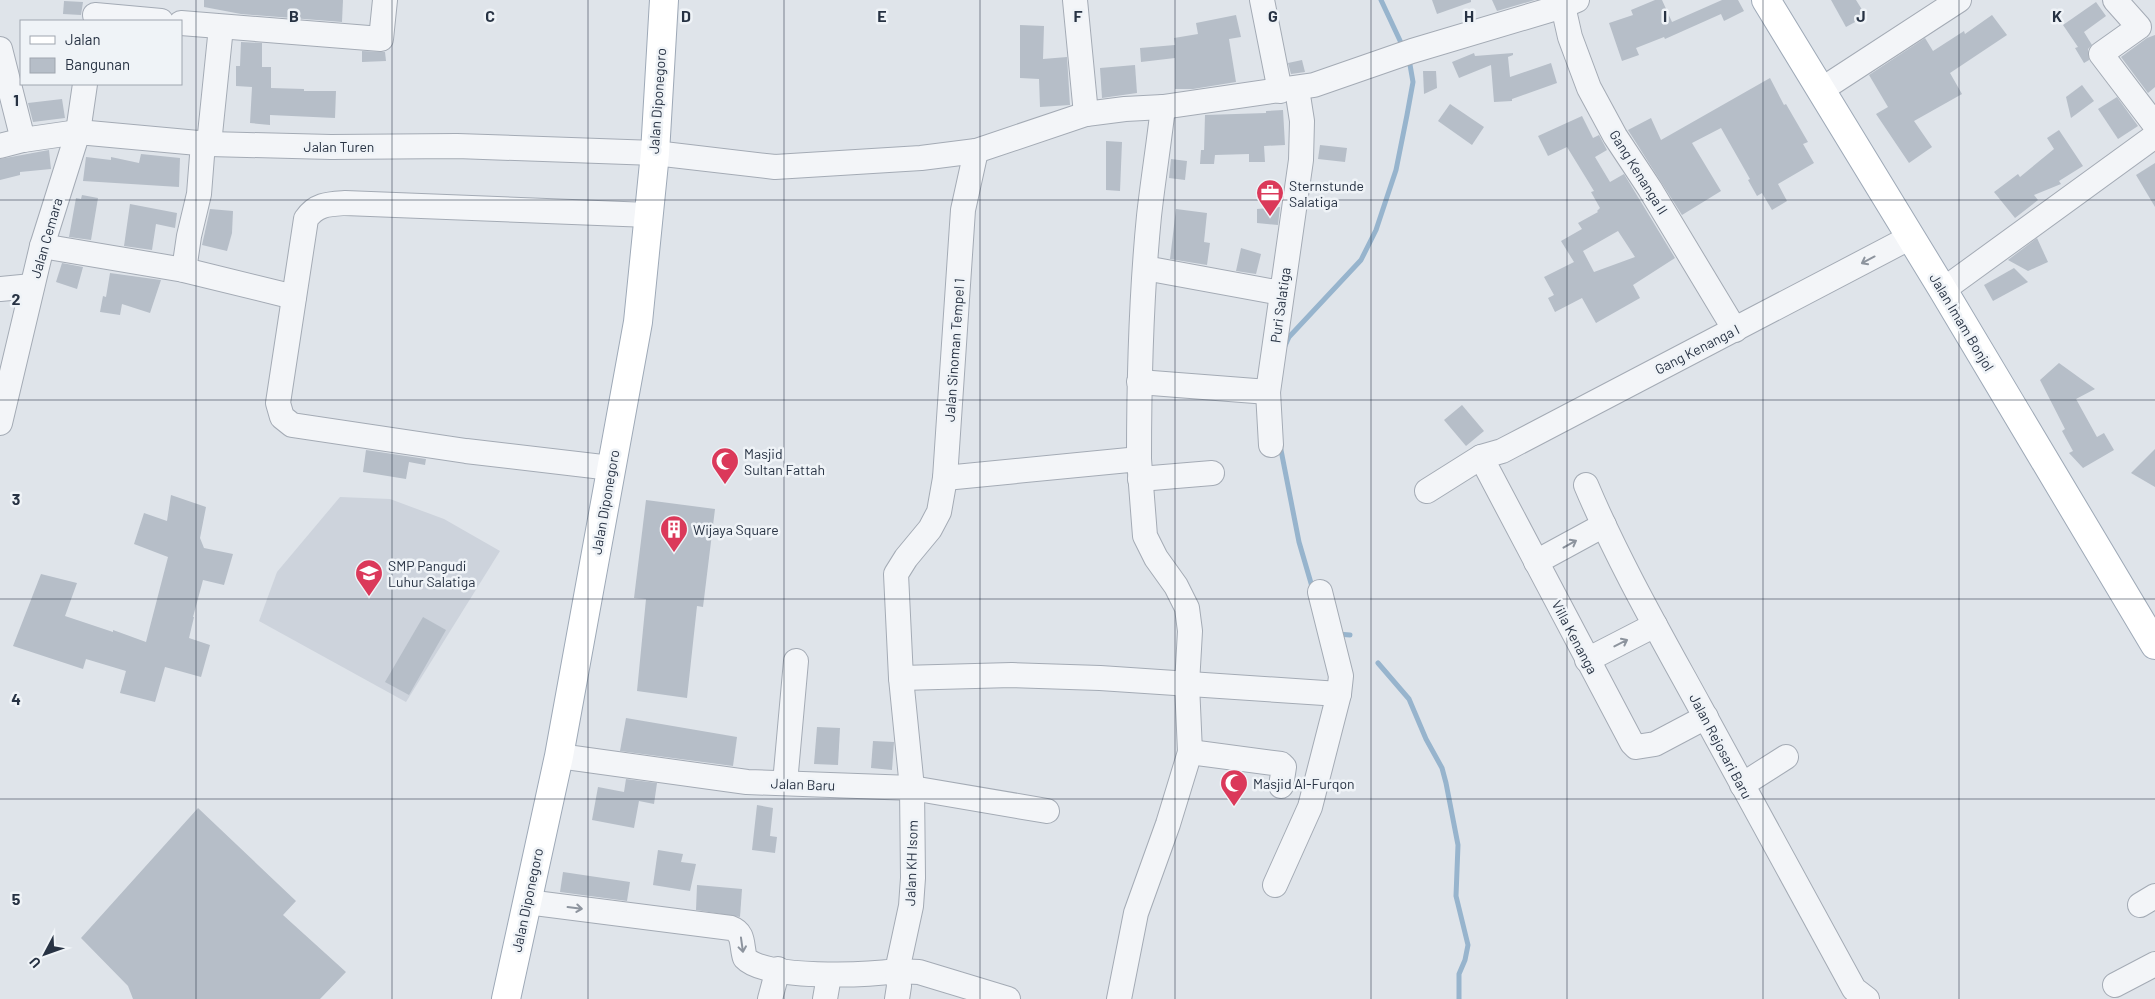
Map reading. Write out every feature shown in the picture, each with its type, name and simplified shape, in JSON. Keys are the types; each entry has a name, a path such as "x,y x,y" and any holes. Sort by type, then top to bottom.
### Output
{"main road":[{"name":"Jalan Diponegoro","path":"506,999 558,756 638,322 655,153 664,0"},
{"name":"Jalan Imam Bonjol","path":"1766,0 2151,630"}],"street":[{"path":"182,23 381,39 385,0"},
{"path":"1075,0 1086,114"},
{"name":"Puri Salatiga","path":"1262,0 1288,90 1302,121 1301,153 1268,392 1272,445"},
{"path":"1821,90 1959,0"},
{"path":"2115,0 2139,27 2101,54 2155,125"},
{"name":"Jalan Turen","path":"0,146 24,140 78,132 206,144 331,147 457,146 655,153 775,167 921,158 976,151 1086,114 1163,107 1314,86 1402,54 1570,3"},
{"name":"Gang Kenanga II","path":"1570,3 1570,37 1588,88 1615,136 1735,330"},
{"path":"96,12 154,20"},
{"path":"184,270 189,236 199,194 221,27"},
{"path":"0,50 24,140"},
{"name":"Jalan Cemara","path":"0,423 42,246 78,132 85,85"},
{"path":"1119,999 1136,913 1168,824 1190,752 1187,684 1190,631 1187,608 1176,586 1156,558 1145,536 1139,469 1139,382 1145,268 1149,216 1163,107"},
{"path":"1943,290 2155,136"},
{"name":"Jalan Sinoman Tempel 1","path":"920,544 939,512 944,478 963,210 976,151"},
{"path":"611,468 466,451 292,425 282,417 278,403 306,219 311,212 323,205 345,203 649,215"},
{"name":"Gang Kenanga I","path":"1481,457 1502,450 1735,330 1911,236"},
{"path":"42,246 184,270 294,297"},
{"path":"1145,268 1281,293"},
{"path":"0,289 32,286"},
{"path":"1139,382 1268,392"},
{"path":"1427,491 1481,457"},
{"name":"Villa Kenanga","path":"1481,457 1632,743 1636,747 1655,744 1706,717"},
{"path":"944,478 1139,469 1212,474"},
{"name":"Jalan Rejosari Baru","path":"1586,485 1604,525 1655,625 1742,785 1854,989 1867,999"},
{"path":"1536,562 1604,525"},
{"name":"Jalan KH Isom","path":"896,999 899,986 897,972 912,897 912,788 901,678 896,574 906,558 920,544"},
{"path":"1275,885 1310,807 1336,689 1330,629 1320,592"},
{"path":"1587,660 1655,625"},
{"path":"785,783 796,660"},
{"path":"901,678 1012,675 1336,689"},
{"path":"1190,752 1281,764 1284,767 1281,786"},
{"name":"Jalan Baru","path":"558,756 747,782 912,788 1047,811"},
{"path":"1742,785 1786,756"},
{"path":"527,902 731,928 740,935 742,951 750,963 757,967 829,976 919,972 994,997"},
{"path":"2112,986 2155,964"},
{"path":"770,999 778,969"},
{"path":"825,999 829,976"}],"shaded area":[{"name":"SMP Pangudi Luhur Salatiga","path":"340,497 390,499 444,519 500,551 406,702 259,621 277,572"}],"building":[{"path":"204,0 343,0 342,22 241,14 204,7"},
{"path":"1432,0 1471,0 1471,2 1437,14"},
{"path":"1492,0 1535,0 1497,11"},
{"path":"1655,0 1662,0 1672,22 1722,0 1738,0 1744,11 1724,21 1721,14 1665,39 1664,37 1636,48 1639,55 1622,61 1609,23 1633,15 1631,10"},
{"path":"1831,0 1856,0 1866,16 1846,27"},
{"path":"64,1 83,2 81,15 63,14"},
{"path":"2096,2 2106,16 2084,32 2092,45 2088,49 2089,60 2084,63 2075,48 2078,47 2063,25"},
{"path":"1236,15 1241,37 1229,39 1236,82 1193,89 1175,89 1175,58 1141,62 1140,48 1175,45 1174,38 1198,34 1196,23"},
{"path":"1992,15 2007,35 1950,73 1962,94 1914,121 1932,147 1909,163 1876,114 1888,107 1869,75 1925,38 1933,51 1964,31 1965,34"},
{"path":"1020,25 1044,26 1043,59 1067,57 1070,105 1040,107 1039,79 1020,78"},
{"path":"2155,35 2155,87 2148,93 2121,57 2147,38"},
{"path":"241,42 262,43 262,67 271,67 271,88 336,91 335,118 270,115 270,125 250,123 252,87 236,86 236,66 240,66"},
{"path":"362,51 385,52 386,61 362,62"},
{"path":"1474,53 1475,56 1513,53 1513,55 1508,57 1510,77 1551,63 1557,83 1512,99 1512,101 1494,102 1491,65 1459,78 1452,62"},
{"path":"1302,60 1305,72 1291,74 1288,63"},
{"path":"1135,65 1137,93 1102,98 1100,68"},
{"path":"1423,71 1436,71 1437,88 1424,94"},
{"path":"1770,78 1784,105 1786,104 1808,142 1803,144 1814,163 1778,184 1787,201 1772,210 1762,193 1757,196 1748,180 1750,179 1721,128 1692,143 1721,191 1682,215 1628,130 1651,118 1661,140"},
{"path":"2082,85 2094,101 2071,118 2066,97"},
{"path":"2117,97 2138,126 2118,139 2098,109"},
{"path":"62,99 65,118 33,122 28,103"},
{"path":"1450,104 1484,127 1472,145 1438,121"},
{"path":"1283,110 1285,145 1264,146 1265,162 1249,162 1249,154 1215,155 1214,164 1200,164 1201,150 1204,150 1205,115 1266,113 1266,111"},
{"path":"1582,116 1593,138 1599,135 1607,150 1595,157 1610,182 1624,174 1675,258 1633,285 1640,298 1596,323 1582,298 1555,312 1548,298 1554,295 1544,277 1574,262 1561,241 1582,229 1578,223 1598,212 1600,208 1591,192 1594,191 1567,147 1548,156 1538,136","holes":["1618,231 1635,257 1594,272 1583,251"]},
{"path":"2059,130 2083,166 2059,181 2061,184 2034,195 2038,200 2015,218 1994,192 2018,174 2020,177 2054,149 2047,138"},
{"path":"1106,141 1122,142 1120,191 1106,190"},
{"path":"1320,145 1347,148 1345,162 1318,159"},
{"path":"49,150 51,169 20,172 20,175 0,180 0,159"},
{"path":"141,154 180,158 179,187 83,181 86,157 111,160 111,157 139,163"},
{"path":"1171,159 1187,161 1185,180 1169,178"},
{"path":"2155,163 2155,207 2136,175"},
{"path":"82,195 98,198 91,240 69,237 76,198 81,199"},
{"path":"130,204 177,213 175,228 156,224 152,250 124,246"},
{"name":"Sternstunde Salatiga","path":"1280,207 1278,225 1257,223 1257,209"},
{"path":"210,209 233,211 232,233 227,251 202,245"},
{"path":"1176,209 1207,213 1204,242 1210,243 1207,265 1170,259"},
{"path":"2037,238 2048,262 2028,271 2008,260"},
{"path":"1241,248 1261,254 1256,274 1236,271"},
{"path":"62,263 83,267 77,289 56,282"},
{"path":"2014,268 2028,282 1993,301 1984,285"},
{"path":"110,273 161,280 150,313 122,304 120,315 100,312 103,296 106,297"},
{"path":"2059,363 2095,389 2076,399 2097,437 2104,433 2114,450 2083,468 2069,453 2073,451 2062,431 2065,429 2040,380"},
{"path":"1462,405 1484,431 1466,446 1444,420"},
{"path":"2155,449 2155,487 2131,473"},
{"path":"366,450 426,459 425,465 409,462 406,479 363,472"},
{"path":"171,495 206,507 200,538 204,548 233,554 224,585 203,580 193,617 189,638 210,645 201,677 165,667 155,702 120,693 126,671 86,659 83,669 13,646 41,574 77,583 65,616 146,642 168,557 134,544 144,513 167,521"},
{"path":"646,500 715,509 703,607 697,606 687,698 637,691 646,599 634,598"},
{"path":"423,617 446,630 409,695 385,682"},
{"path":"626,718 737,737 733,766 620,751"},
{"path":"817,727 840,728 838,765 814,764"},
{"path":"873,741 894,742 892,770 871,768"},
{"path":"626,779 657,783 654,804 639,801 634,828 592,820 598,787 624,792"},
{"path":"757,805 773,808 770,836 777,837 775,853 752,850"},
{"path":"198,808 296,901 283,915 346,972 320,999 133,999 128,986 81,938"},
{"path":"658,850 683,854 681,862 696,864 690,891 653,885"},
{"path":"563,872 630,882 627,901 560,892"},
{"path":"697,885 742,889 740,917 696,910"}],"waterway":[{"path":"1381,0 1403,47"},
{"path":"1284,348 1289,337 1361,260 1376,230 1396,170 1407,115 1413,82 1409,59"},
{"path":"1280,445 1299,542 1313,590"},
{"path":"1337,634 1350,635"},
{"path":"1378,663 1409,699 1426,739 1442,768 1446,783 1458,845 1456,896 1468,945 1465,960 1459,974 1459,999"}],"place":[{"name":"Sternstunde Salatiga","path":"1270,217"},
{"name":"Masjid Sultan Fattah","path":"725,485"},
{"name":"Wijaya Square","path":"674,553"},
{"name":"SMP Pangudi Luhur Salatiga","path":"369,597"},
{"name":"Masjid Al-Furqon","path":"1234,807"}]}
